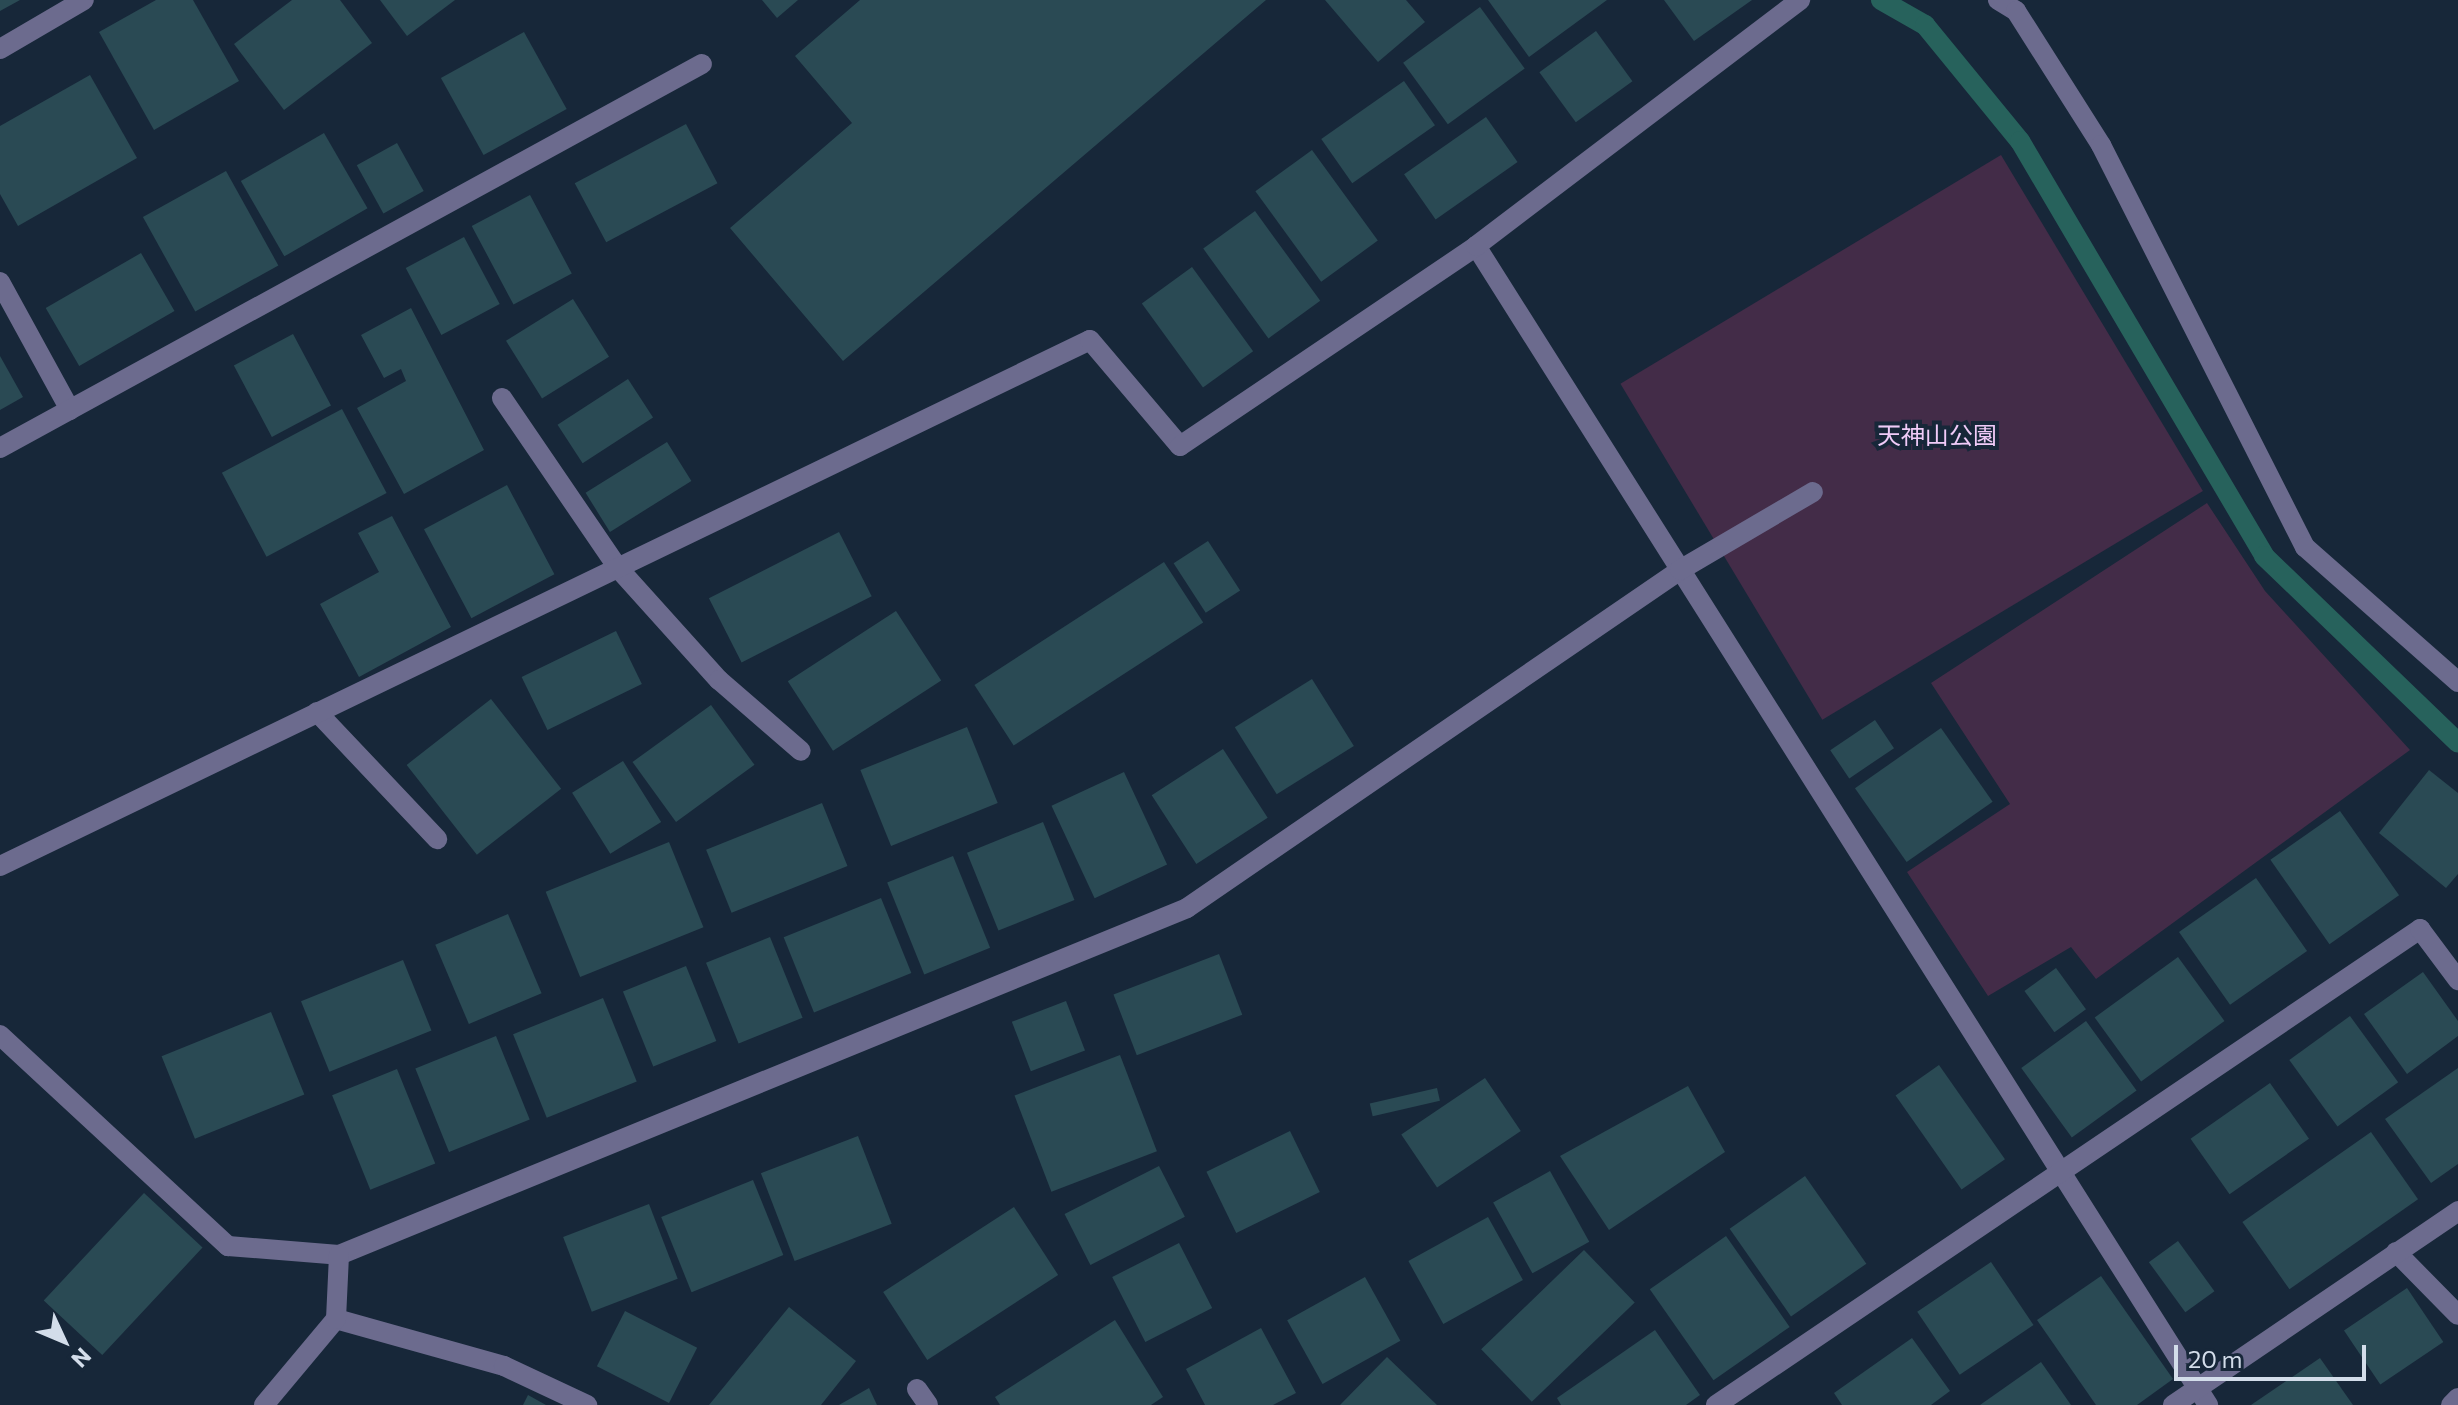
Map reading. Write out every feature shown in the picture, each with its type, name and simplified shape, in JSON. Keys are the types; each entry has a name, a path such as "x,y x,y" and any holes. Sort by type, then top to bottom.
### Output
{"street":[{"path":"0,49 84,0"},
{"path":"0,866 1090,340 1180,446 1476,246 1800,0"},
{"path":"1998,0 2016,11 2101,145 2305,547 2458,682"},
{"path":"0,448 702,64"},
{"path":"1476,246 2202,1397"},
{"path":"0,282 70,410"},
{"path":"502,398 618,568 719,680 801,751"},
{"path":"0,1035 228,1246 339,1255 1187,908 1680,570 1813,492"},
{"path":"317,712 437,839"},
{"path":"1716,1405 2420,929 2458,980"},
{"path":"2173,1405 2202,1397 2396,1252 2458,1211"},
{"path":"2396,1252 2458,1315"},
{"path":"264,1405 336,1319 339,1255"},
{"path":"336,1319 504,1366 587,1405"},
{"path":"2451,1405 2458,1398"}],"green space":[{"name":"天神山公園","path":"2001,155 2203,491 1822,720 1620,384"},
{"path":"2207,503 2265,591 2410,750 2096,979 2071,947 1988,996 1907,872 2010,804 1931,683"}],"building":[{"path":"0,0 20,0 0,11"},
{"path":"156,0 193,0 239,81 154,130 99,32"},
{"path":"292,0 340,0 372,43 284,110 234,44"},
{"path":"380,0 455,0 407,36"},
{"path":"762,0 798,0 777,18"},
{"path":"860,0 1266,0 843,361 730,228 852,123 795,56"},
{"path":"1325,0 1406,0 1425,22 1378,62"},
{"path":"1488,0 1607,0 1529,57"},
{"path":"1664,0 1752,0 1694,41"},
{"path":"1480,7 1525,68 1448,124 1403,63"},
{"path":"1596,31 1632,81 1576,122 1539,72"},
{"path":"524,32 567,109 484,155 441,78"},
{"path":"90,75 137,158 18,226 0,194 0,126"},
{"path":"1404,81 1435,125 1352,183 1321,139"},
{"path":"1486,117 1518,162 1436,219 1404,174"},
{"path":"686,124 717,183 606,242 575,183"},
{"path":"324,133 368,208 284,256 241,181"},
{"path":"397,143 424,191 383,213 357,165"},
{"path":"1312,150 1378,241 1321,282 1255,191"},
{"path":"226,171 278,265 195,312 143,217"},
{"path":"530,195 572,274 514,305 472,226"},
{"path":"1255,211 1320,301 1268,338 1203,249"},
{"path":"464,237 500,304 441,335 406,268"},
{"path":"141,253 175,311 79,366 46,308"},
{"path":"1192,267 1253,351 1203,388 1142,303"},
{"path":"573,299 609,357 542,399 506,341"},
{"path":"411,308 484,450 404,494 357,408 406,381 401,369 384,378 361,335"},
{"path":"293,334 331,406 272,437 234,365"},
{"path":"0,356 23,397 0,410"},
{"path":"628,379 653,418 583,463 558,425"},
{"path":"342,409 387,493 267,557 222,473"},
{"path":"667,442 691,481 610,532 586,493"},
{"path":"507,485 554,574 471,618 424,529"},
{"path":"392,516 451,627 359,677 320,604 379,572 358,533"},
{"path":"839,532 872,596 742,662 709,598"},
{"path":"1208,541 1240,590 1206,613 1174,563"},
{"path":"1164,562 1203,622 1014,745 974,685"},
{"path":"896,611 941,681 833,751 788,681"},
{"path":"616,631 642,684 547,730 522,677"},
{"path":"1312,679 1354,746 1277,794 1235,727"},
{"path":"491,699 561,789 477,855 407,765"},
{"path":"711,705 754,765 676,822 633,762"},
{"path":"1875,720 1894,748 1849,778 1830,750"},
{"path":"967,727 998,803 891,846 860,770"},
{"path":"1941,728 1993,802 1907,862 1855,788"},
{"path":"1223,749 1268,818 1196,864 1152,795"},
{"path":"623,761 661,822 610,854 572,793"},
{"path":"2429,770 2458,793 2458,874 2446,888 2379,833"},
{"path":"1124,772 1167,864 1095,898 1051,806"},
{"path":"822,803 847,866 732,913 706,850"},
{"path":"2340,811 2399,895 2329,944 2270,860"},
{"path":"1043,822 1074,900 998,931 967,853"},
{"path":"669,842 703,927 580,977 546,892"},
{"path":"953,856 990,948 924,974 887,883"},
{"path":"2256,878 2307,951 2230,1005 2179,932"},
{"path":"881,898 911,973 814,1012 784,937"},
{"path":"508,914 542,993 469,1024 435,945"},
{"path":"770,937 803,1018 739,1044 706,963"},
{"path":"1219,954 1242,1015 1137,1055 1114,994"},
{"path":"2178,957 2224,1021 2141,1081 2095,1018"},
{"path":"403,960 431,1030 329,1072 301,1001"},
{"path":"686,966 716,1041 653,1067 623,991"},
{"path":"2056,968 2086,1009 2054,1032 2024,991"},
{"path":"2423,972 2458,1021 2458,1036 2407,1074 2364,1014"},
{"path":"603,998 637,1081 547,1118 513,1034"},
{"path":"1066,1001 1085,1050 1031,1071 1012,1022"},
{"path":"271,1012 304,1095 195,1139 162,1056"},
{"path":"2350,1016 2398,1082 2338,1126 2289,1060"},
{"path":"2086,1021 2137,1091 2072,1138 2021,1068"},
{"path":"496,1036 530,1119 449,1152 415,1069"},
{"path":"1120,1055 1157,1151 1051,1192 1015,1095"},
{"path":"1939,1065 2005,1159 1962,1190 1896,1095"},
{"path":"2458,1068 2458,1164 2431,1183 2385,1119"},
{"path":"397,1069 435,1164 370,1190 332,1095"},
{"path":"1485,1078 1521,1131 1437,1188 1401,1134"},
{"path":"2270,1083 2309,1139 2230,1194 2191,1139"},
{"path":"1688,1086 1725,1152 1609,1230 1560,1156"},
{"path":"1437,1088 1440,1101 1373,1116 1370,1104"},
{"path":"1290,1131 1320,1192 1236,1233 1206,1172"},
{"path":"2371,1132 2418,1199 2289,1289 2242,1222"},
{"path":"858,1136 892,1224 795,1261 761,1173"},
{"path":"1159,1166 1185,1217 1090,1265 1065,1214"},
{"path":"1550,1171 1589,1242 1532,1273 1493,1203"},
{"path":"1805,1176 1866,1264 1791,1316 1730,1229"},
{"path":"753,1180 783,1255 692,1292 661,1217"},
{"path":"144,1193 203,1248 102,1355 44,1301"},
{"path":"649,1204 678,1279 592,1312 563,1237"},
{"path":"1014,1207 1058,1275 927,1360 883,1292"},
{"path":"1488,1217 1523,1280 1443,1324 1408,1261"},
{"path":"1726,1236 1790,1327 1713,1380 1650,1289"},
{"path":"2178,1241 2214,1291 2185,1312 2149,1262"},
{"path":"1179,1243 1212,1308 1145,1342 1112,1277"},
{"path":"1584,1250 1635,1303 1532,1402 1481,1349"},
{"path":"1991,1262 2033,1325 1960,1375 1917,1312"},
{"path":"2101,1276 2173,1379 2137,1405 2096,1405 2037,1320"},
{"path":"1365,1277 1400,1341 1323,1384 1287,1320"},
{"path":"2407,1288 2443,1342 2380,1384 2344,1330"},
{"path":"789,1307 856,1361 821,1405 709,1405"},
{"path":"625,1311 697,1348 669,1403 597,1366"},
{"path":"1115,1320 1163,1397 1151,1405 1000,1405 995,1397"},
{"path":"1261,1328 1296,1393 1273,1405 1205,1405 1186,1369"},
{"path":"1655,1330 1700,1395 1686,1405 1561,1405 1557,1398"},
{"path":"1912,1338 1950,1391 1931,1405 1842,1405 1834,1393"},
{"path":"1387,1357 1437,1405 1340,1405"},
{"path":"2320,1358 2353,1405 2251,1405"},
{"path":"2041,1362 2071,1405 1980,1405"},
{"path":"869,1388 877,1405 839,1405"},
{"path":"528,1395 546,1405 523,1405"}],"waterway":[{"path":"1881,0 1925,25 2020,141 2264,556 2458,743"}]}
